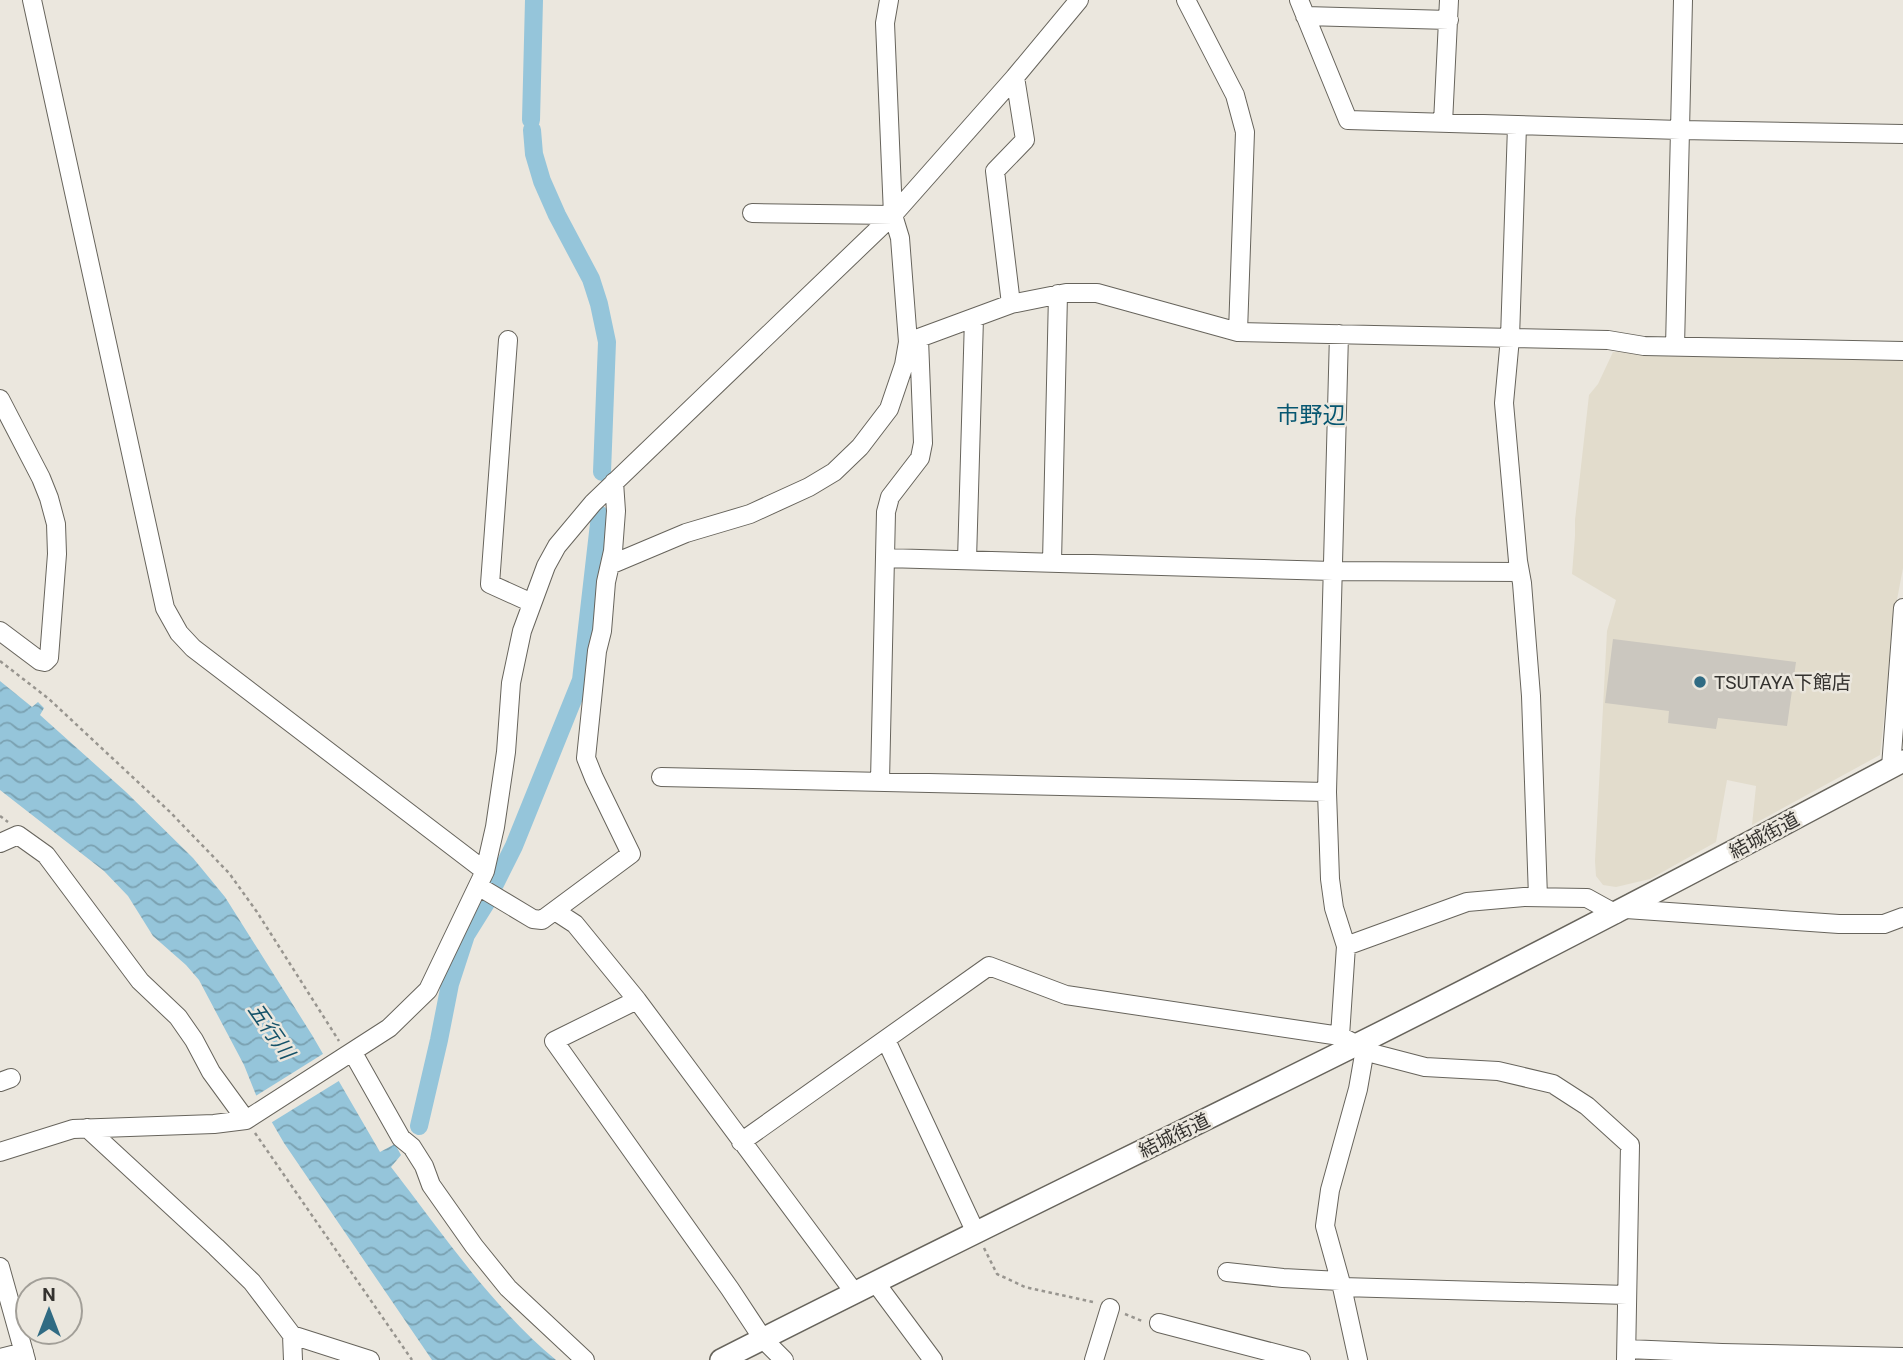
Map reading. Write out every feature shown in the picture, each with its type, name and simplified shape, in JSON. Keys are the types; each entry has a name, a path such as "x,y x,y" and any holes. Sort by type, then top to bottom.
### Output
{"main road":[{"name":"結城街道","path":"721,1360 1621,911 1897,764"}],"street":[{"path":"32,0 165,608 179,633 193,648 533,919 542,920 631,854 586,758 597,651 613,551 614,482"},
{"path":"880,781 887,505 920,458 923,443 914,340 900,238 893,215 886,23 889,0"},
{"path":"0,1152 73,1129 214,1124 249,1118 389,1028 428,990 482,879 495,827 506,752 511,682 522,631 546,566 557,546 614,482 893,215 1079,0"},
{"path":"1186,0 1235,95 1245,132 1238,332"},
{"path":"1443,123 1449,0"},
{"path":"1675,347 1683,0"},
{"path":"1448,20 1302,8 1348,120 1903,134"},
{"path":"1011,304 995,171 1025,140 1015,77"},
{"path":"1517,126 1510,338 1504,403 1531,696 1538,897"},
{"path":"752,213 893,215"},
{"path":"610,565 685,533 750,514 809,487 834,472 860,447 889,409 914,340 1011,304 1058,294 1097,293 1238,332 1608,340 1644,346 1903,351"},
{"path":"1052,562 1058,294"},
{"path":"967,560 974,318"},
{"path":"1339,334 1327,792 1330,879 1334,908 1346,946 1358,1088 1329,1191 1325,1226 1357,1360"},
{"path":"508,340 490,584 532,603"},
{"path":"0,399 49,498 56,524 57,554 49,658 45,662 40,661 0,631"},
{"path":"885,558 1333,571 1520,572"},
{"path":"1897,764 1903,608"},
{"path":"661,777 1327,792"},
{"path":"0,843 18,835 46,855 140,981 178,1017 211,1072 249,1118"},
{"path":"1346,946 1467,902 1538,897 1587,898 1621,911 1839,924 1884,924 1903,917"},
{"path":"555,911 575,924 636,1000 854,1292"},
{"path":"741,1142 989,966 1066,995 1354,1044 1375,1054 1425,1067 1498,1071 1553,1084 1587,1106 1630,1145 1627,1354 1903,1357"},
{"path":"636,1000 554,1041 763,1339 784,1360"},
{"path":"886,1040 976,1233"},
{"path":"348,1056 401,1138 412,1147 424,1166 431,1185 474,1246 508,1289 585,1360"},
{"path":"87,1128 252,1282 292,1335 293,1360"},
{"path":"0,1267 25,1356 0,1358"},
{"path":"1227,1272 1341,1284 1627,1295"},
{"path":"875,1282 933,1360"},
{"path":"1094,1360 1110,1308"},
{"path":"1162,1323 1301,1360"},
{"path":"292,1335 370,1360"}],"path":[{"path":"0,661 49,699 170,812 229,873 265,923 348,1056"},
{"path":"249,1118 412,1360"},
{"path":"976,1233 997,1274 1025,1287 1102,1304 1156,1327 1162,1323"}],"shaded area":[{"path":"1613,352 1903,357 1903,568 1895,610 1880,755 1752,825 1756,786 1727,780 1716,842 1650,879 1616,887 1603,885 1596,876 1595,861 1607,631 1616,600 1572,574 1575,520 1589,395 1598,384"}],"water":[{"name":"五行川","path":"0,681 32,707 38,702 44,708 40,715 126,792 193,858 225,897 312,1035 380,1152 395,1144 401,1155 391,1167 489,1293 532,1339 556,1360 432,1360 284,1143 256,1095 244,1065 199,980 153,936 128,896 104,871 0,790"}],"pier":[{"path":"326,1052 342,1079 269,1124 254,1097"}],"building":[{"name":"TSUTAYA下館店","path":"1613,639 1796,662 1787,726 1718,718 1716,729 1668,723 1669,711 1605,703"}],"waterway":[{"path":"531,120 534,0"},
{"path":"532,130 534,154 542,181 591,279 607,342 602,472"},
{"path":"495,884 514,846 581,680 600,515"},
{"path":"419,1126 450,984 466,935 486,903"}],"place":[{"name":"TSUTAYA下館店","path":"1700,682"}],"district":[{"name":"市野辺","path":"1311,415"}]}
